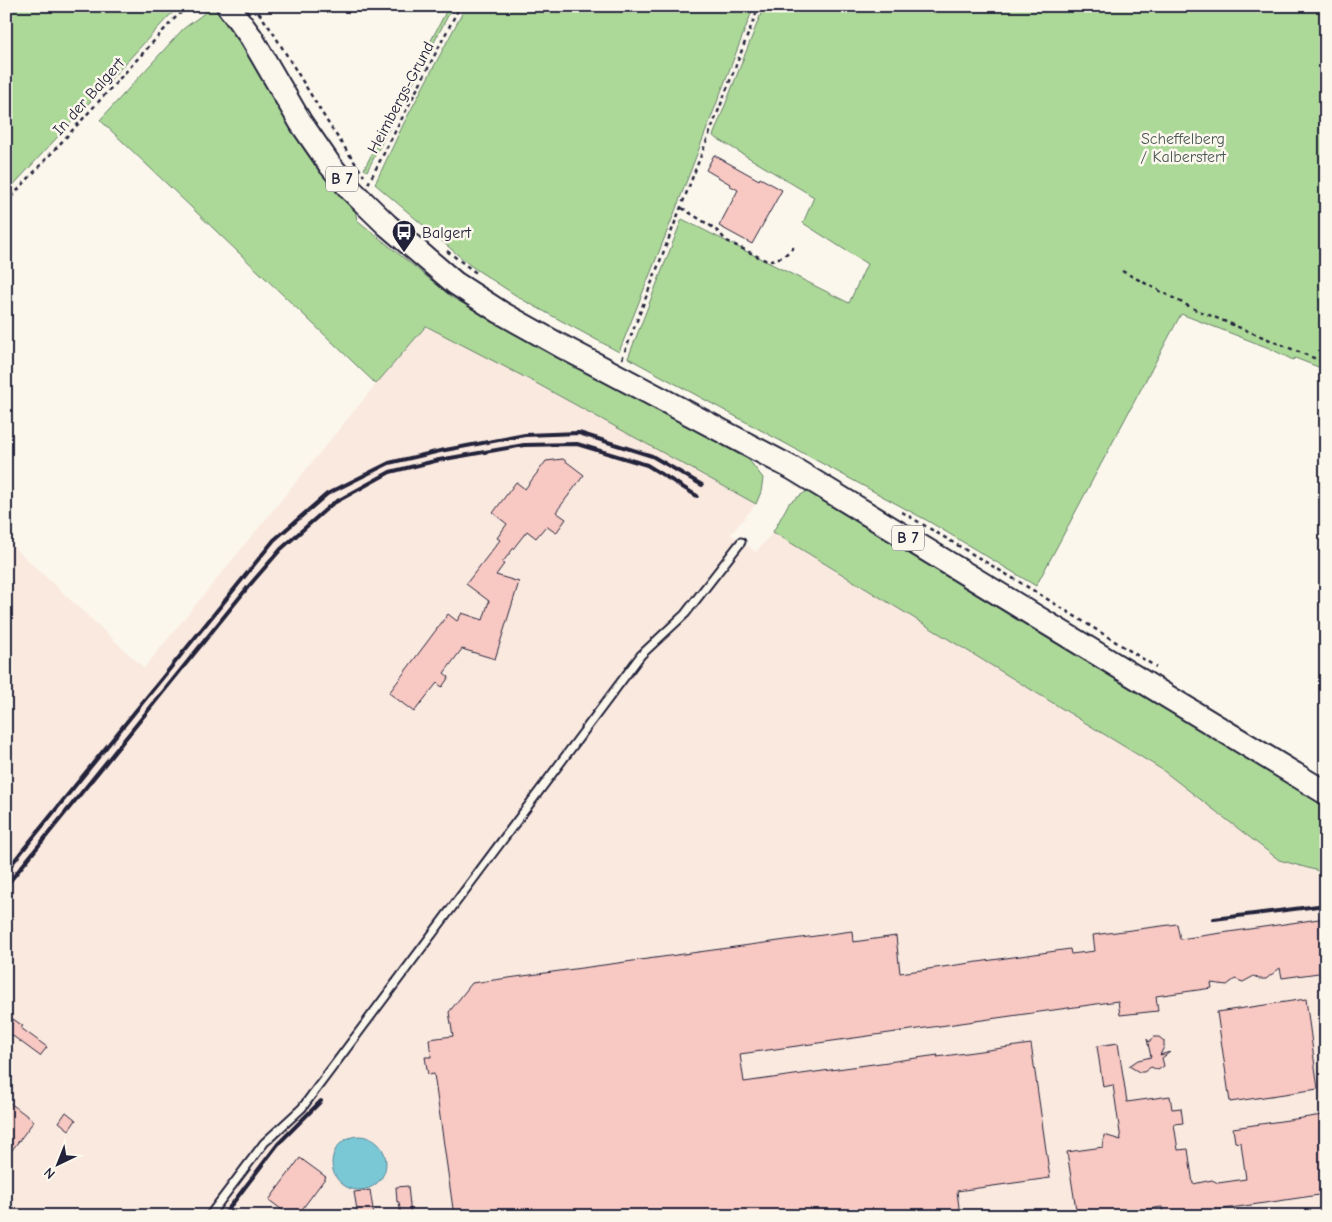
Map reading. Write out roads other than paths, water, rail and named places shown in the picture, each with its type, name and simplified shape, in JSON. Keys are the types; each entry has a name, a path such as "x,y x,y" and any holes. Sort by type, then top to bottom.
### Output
{"main road":[{"name":"B 7","path":"228,6 251,36 301,123 330,165 368,190 387,225 455,283 500,312 623,365 1326,794"}],"lane":[{"path":"209,1216 264,1143 302,1108 641,655 685,614 741,542"}],"water":[{"path":"354,1136 364,1136 374,1140 382,1148 386,1163 382,1178 374,1186 364,1190 354,1190 344,1186 336,1178 332,1168 332,1158 336,1148 344,1140"}],"railway":[{"path":"6,871 274,540 327,494 389,463 525,435 579,433 652,456 702,485"},
{"path":"6,886 248,587 281,549 332,504 390,472 439,460 524,445 577,444 647,465 697,496"},
{"path":"1214,919 1326,905"},
{"path":"223,1216 278,1144 321,1101"}],"place":[{"name":"Balgert","path":"404,253"}],"park label":[{"name":"Scheffelberg / Kalberstert","path":"1183,147"}]}
